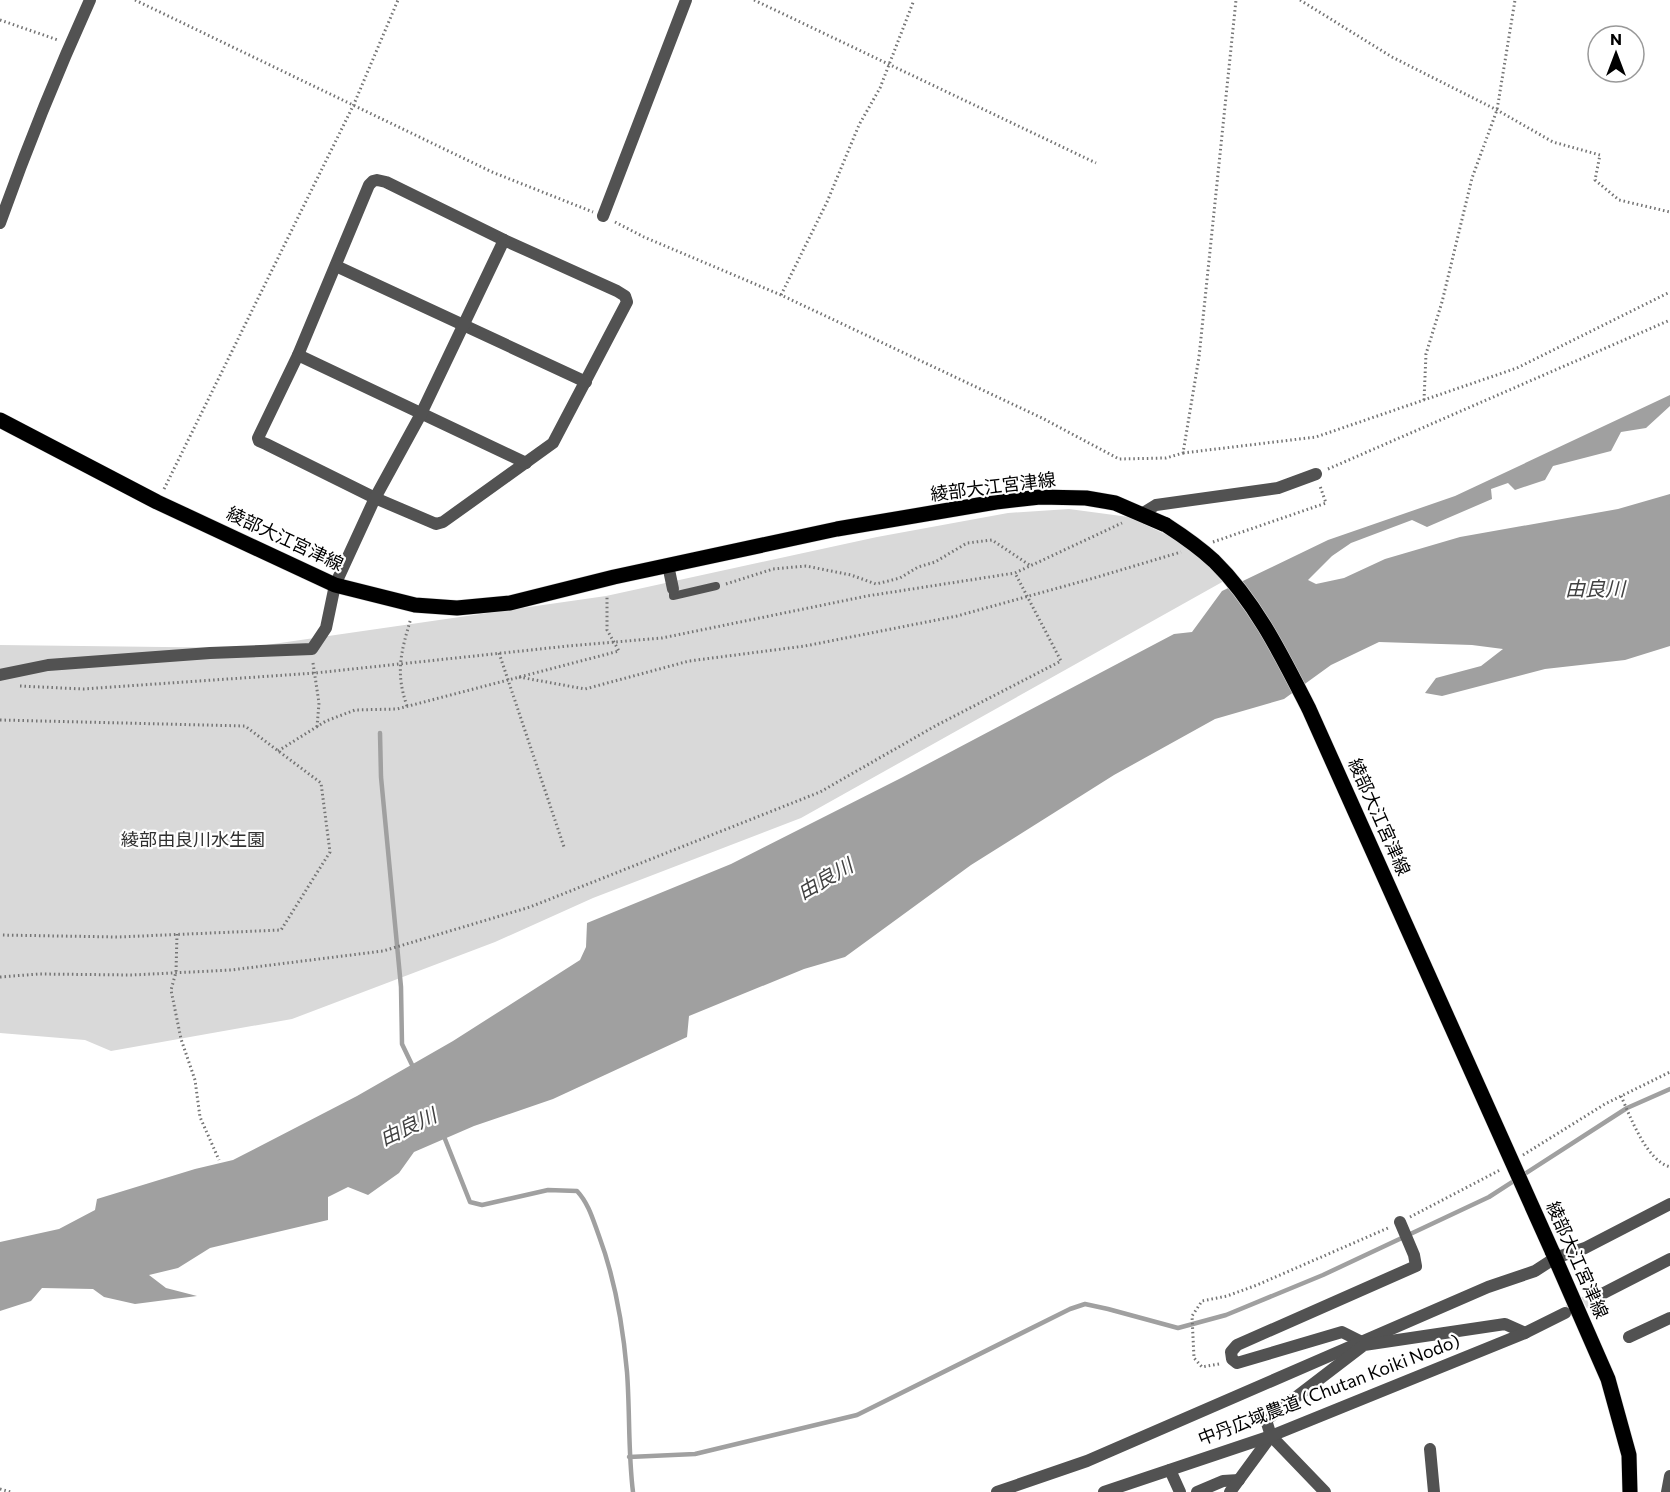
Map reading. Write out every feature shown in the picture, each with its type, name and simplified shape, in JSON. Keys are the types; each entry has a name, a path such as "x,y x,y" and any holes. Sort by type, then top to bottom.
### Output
{"main road":[{"name":"綾部大江宮津線","path":"0,420 157,502 335,585 416,605 457,608 510,603 614,577 837,529 996,502 1040,497 1086,498 1115,503 1143,513 1192,542 1215,562 1257,617 1280,654 1309,709 1608,1380 1629,1455 1630,1492"}],"street":[{"path":"0,223 21,164 90,0"},
{"path":"603,216 686,0"},
{"path":"373,181 386,182 625,296 627,302 553,443 443,522 436,524 375,498 259,441 258,438 298,355 336,266 369,185 373,181"},
{"path":"0,675 48,664 312,649 326,628 335,585 375,498 422,414 504,240"},
{"path":"336,266 586,382"},
{"path":"298,355 526,463"},
{"path":"1143,513 1156,505 1278,488 1316,474"},
{"path":"668,565 673,589"},
{"path":"997,1492 1087,1461 1364,1343 1488,1287 1535,1272 1553,1255 1586,1248 1670,1204"},
{"path":"1364,1343 1342,1332 1237,1363 1232,1359 1231,1352 1237,1344 1416,1266 1414,1255 1400,1222"},
{"path":"1598,1296 1670,1259"},
{"name":"中丹広域農道 (Chutan Koiki Nodo)","path":"1104,1492 1271,1436 1525,1333 1565,1312"},
{"path":"1629,1337 1670,1318"},
{"path":"1325,1492 1271,1436 1266,1420 1364,1343 1505,1324 1525,1333"},
{"path":"1230,1492 1271,1436"},
{"path":"1430,1449 1434,1492"},
{"path":"1170,1470 1180,1492"},
{"path":"1667,1492 1670,1476"},
{"path":"1197,1492 1223,1481 1239,1480"}],"lane":[{"path":"673,589 673,596 716,586"}],"path":[{"path":"135,0 492,172 603,216 644,237 781,295 1042,418 1119,459 1166,458 1183,453 1316,437 1517,368 1670,292"},
{"path":"157,502 354,104 398,0"},
{"path":"754,0 1096,163"},
{"path":"781,295 826,202 859,125 879,88 914,0"},
{"path":"1183,453 1199,357 1236,0"},
{"path":"1300,0 1392,57 1497,110 1553,142 1600,155 1595,180 1619,200 1670,212"},
{"path":"1424,400 1426,354 1442,302 1472,178 1497,110 1515,0"},
{"path":"0,21 70,44"},
{"path":"1213,542 1326,502 1316,474 1670,320"},
{"path":"12,685 83,689 315,673 662,638 867,596 1015,573 1143,513"},
{"path":"716,586 737,582 773,569 806,566 851,575 876,584 900,578 918,567 935,562 967,543 992,540 1031,566"},
{"path":"519,677 585,689 689,661 805,646 957,616 1190,549"},
{"path":"0,977 39,974 132,975 231,970 383,951 530,907 798,801 820,792 937,725 1060,661 1015,573"},
{"path":"278,751 317,727 355,710 397,709 619,651 607,630 606,596 614,577"},
{"path":"407,706 400,685 401,650 416,605"},
{"path":"312,649 319,703 317,727"},
{"path":"499,653 564,847"},
{"path":"0,720 245,726 321,783 330,852 281,930 118,937 0,935"},
{"path":"177,934 176,972 171,990 181,1039 195,1080 200,1117 219,1160"},
{"path":"1621,1096 1637,1131 1656,1160 1670,1167"},
{"path":"0,1489 11,1492"}],"green space":[{"name":"綾部由良川水生園","path":"1069,509 1129,517 1184,543 1224,581 801,818 593,898 495,942 292,1019 111,1051 85,1040 0,1033 0,645 245,648 606,596 877,537 1008,513"}],"water":[{"name":"由良川","path":"1670,395 1670,406 1646,428 1621,432 1611,451 1553,466 1545,480 1515,490 1508,483 1491,489 1492,499 1427,527 1412,520 1351,543 1332,556 1308,580 1316,584 1344,578 1385,559 1460,537 1618,509 1670,494 1670,646 1625,660 1545,669 1442,696 1425,693 1436,678 1481,666 1503,649 1472,645 1379,642 1331,665 1284,699 1215,719 1114,775 971,865 845,957 804,969 689,1016 687,1037 553,1099 474,1126 414,1152 399,1173 368,1195 348,1187 328,1197 328,1220 210,1248 178,1268 149,1275 166,1288 197,1296 135,1304 104,1297 93,1289 42,1288 31,1301 0,1311 0,1242 59,1229 95,1210 97,1199 195,1169 233,1160 357,1096 453,1041 580,960 586,947 587,923 731,864 903,777 1174,634 1192,632 1222,591 1328,540 1455,496"}],"waterway":[{"path":"380,733 381,777 401,987 402,1044 414,1069"},
{"path":"629,1457 695,1454 857,1415 1070,1309 1085,1304 1178,1328 1226,1315 1323,1275 1489,1197 1627,1108 1670,1089"},
{"path":"443,1134 470,1202 482,1205 548,1190 577,1191 588,1207 610,1269 621,1320 627,1372 633,1492"}],"tunnel":[{"path":"1568,1311 1598,1296"}]}
